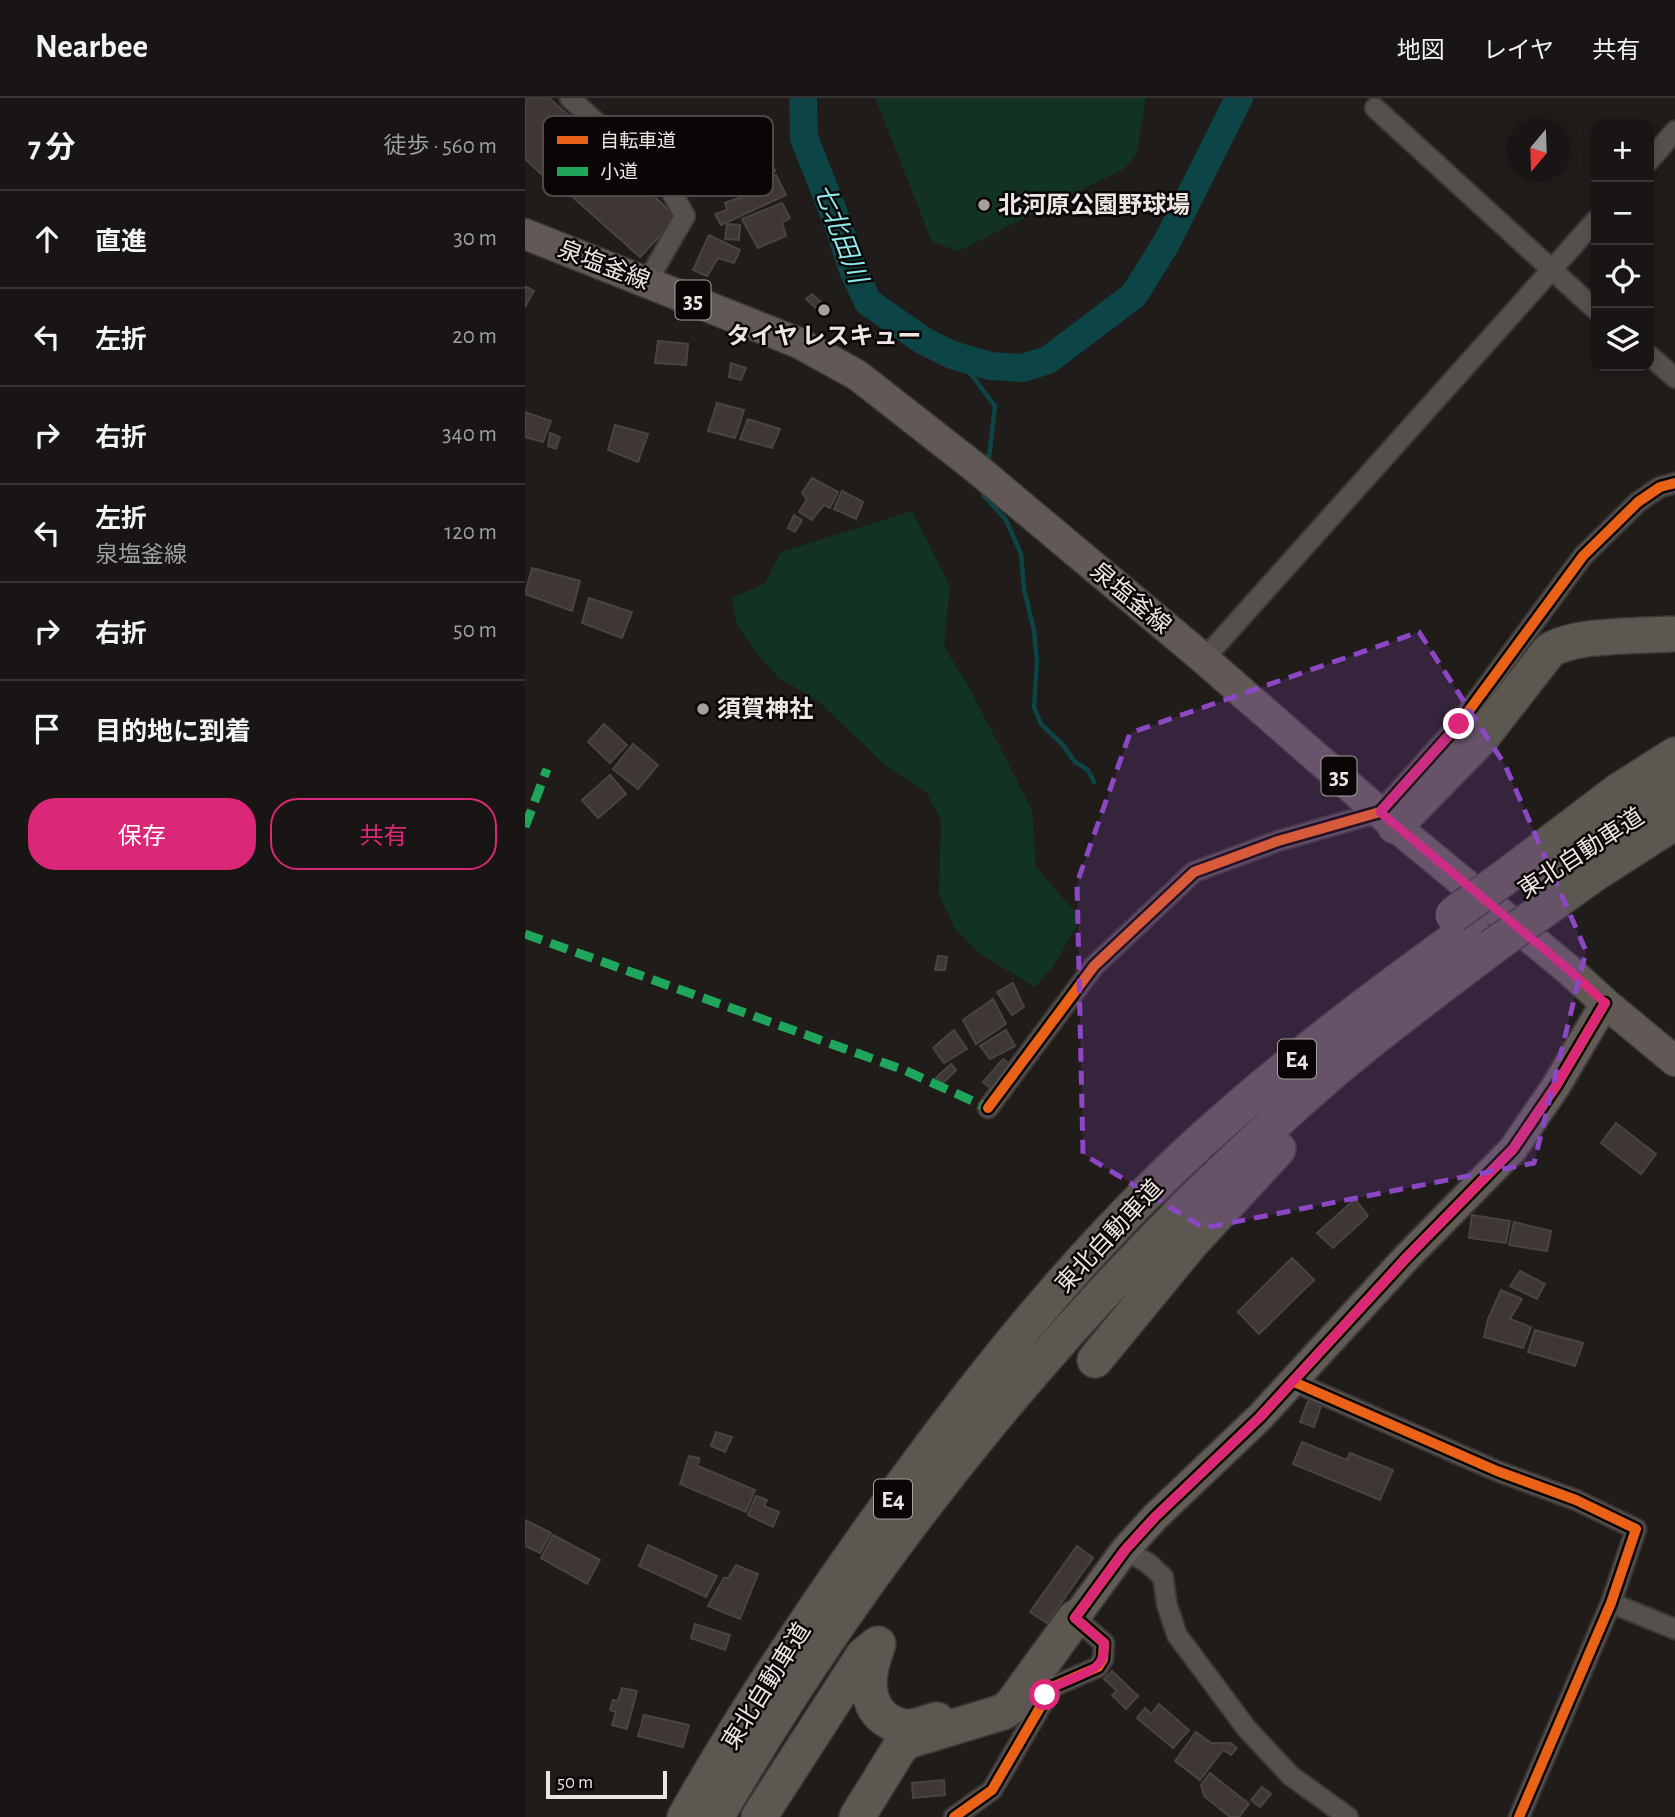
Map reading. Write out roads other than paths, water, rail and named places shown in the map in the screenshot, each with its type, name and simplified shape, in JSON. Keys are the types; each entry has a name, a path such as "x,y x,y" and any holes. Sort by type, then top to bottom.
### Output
{"highway":[{"path":"1387,819 1482,737 1535,670 1558,655 1671,645"},
{"path":"1472,930 1523,893 1617,792 1675,755"},
{"name":"東北自動車道","path":"685,1817 815,1609 924,1456 1034,1317 1135,1205 1261,1088 1345,1021 1523,893 1675,792"},
{"name":"東北自動車道","path":"1523,893 1594,874 1675,822"},
{"name":"東北自動車道","path":"716,1817 774,1719 841,1618 952,1471 1065,1334 1163,1231 1268,1129 1328,1076 1430,994 1472,930"},
{"path":"1095,1360 1191,1243 1337,1085 1430,994"},
{"path":"857,1817 899,1749 907,1741 1003,1712 1011,1706 1075,1618"},
{"path":"759,1817 863,1656 878,1644 871,1662 872,1703 879,1714 903,1727 909,1728 947,1717 1000,1698 1029,1679"}],"main road":[{"name":"泉塩釜線","path":"525,234 799,343 857,375 976,468 1204,659 1387,819 1675,1061"}],"street":[{"path":"570,98 589,116"},
{"path":"1375,108 1594,308"},
{"path":"1654,155 1675,131"},
{"path":"647,282 685,216 674,196"},
{"path":"1204,659 1591,226"},
{"path":"1654,359 1675,378"},
{"path":"988,1108 1094,966 1194,872 1278,841 1387,819 1583,556 1638,502 1660,487 1675,483"},
{"path":"954,1817 992,1790 1052,1687 1098,1667 1103,1659 1104,1643 1075,1618 1125,1550 1155,1517 1294,1382 1407,1257 1513,1149 1556,1086 1605,1003"},
{"path":"1294,1382 1497,1471 1576,1500 1636,1530 1611,1603 1519,1817"},
{"path":"1125,1550 1148,1563 1163,1577 1167,1605 1177,1635 1247,1729 1291,1776 1348,1817"},
{"path":"1611,1603 1675,1629"}],"waterway":[{"name":"七北田川","path":"803,98 804,138 853,270 868,302 922,340 952,355 990,366 1022,368 1048,360 1134,295 1167,242 1239,98"},
{"path":"958,357 995,406 988,466"},
{"path":"984,488 983,495 1006,520 1021,554 1024,589 1034,630 1037,662 1034,707 1041,724 1063,745 1074,761 1088,770 1094,782"}],"place":[{"name":"北河原公園野球場","path":"984,205"},
{"name":"タイヤ レスキュー","path":"824,310"},
{"name":"須賀神社","path":"703,709"}]}
